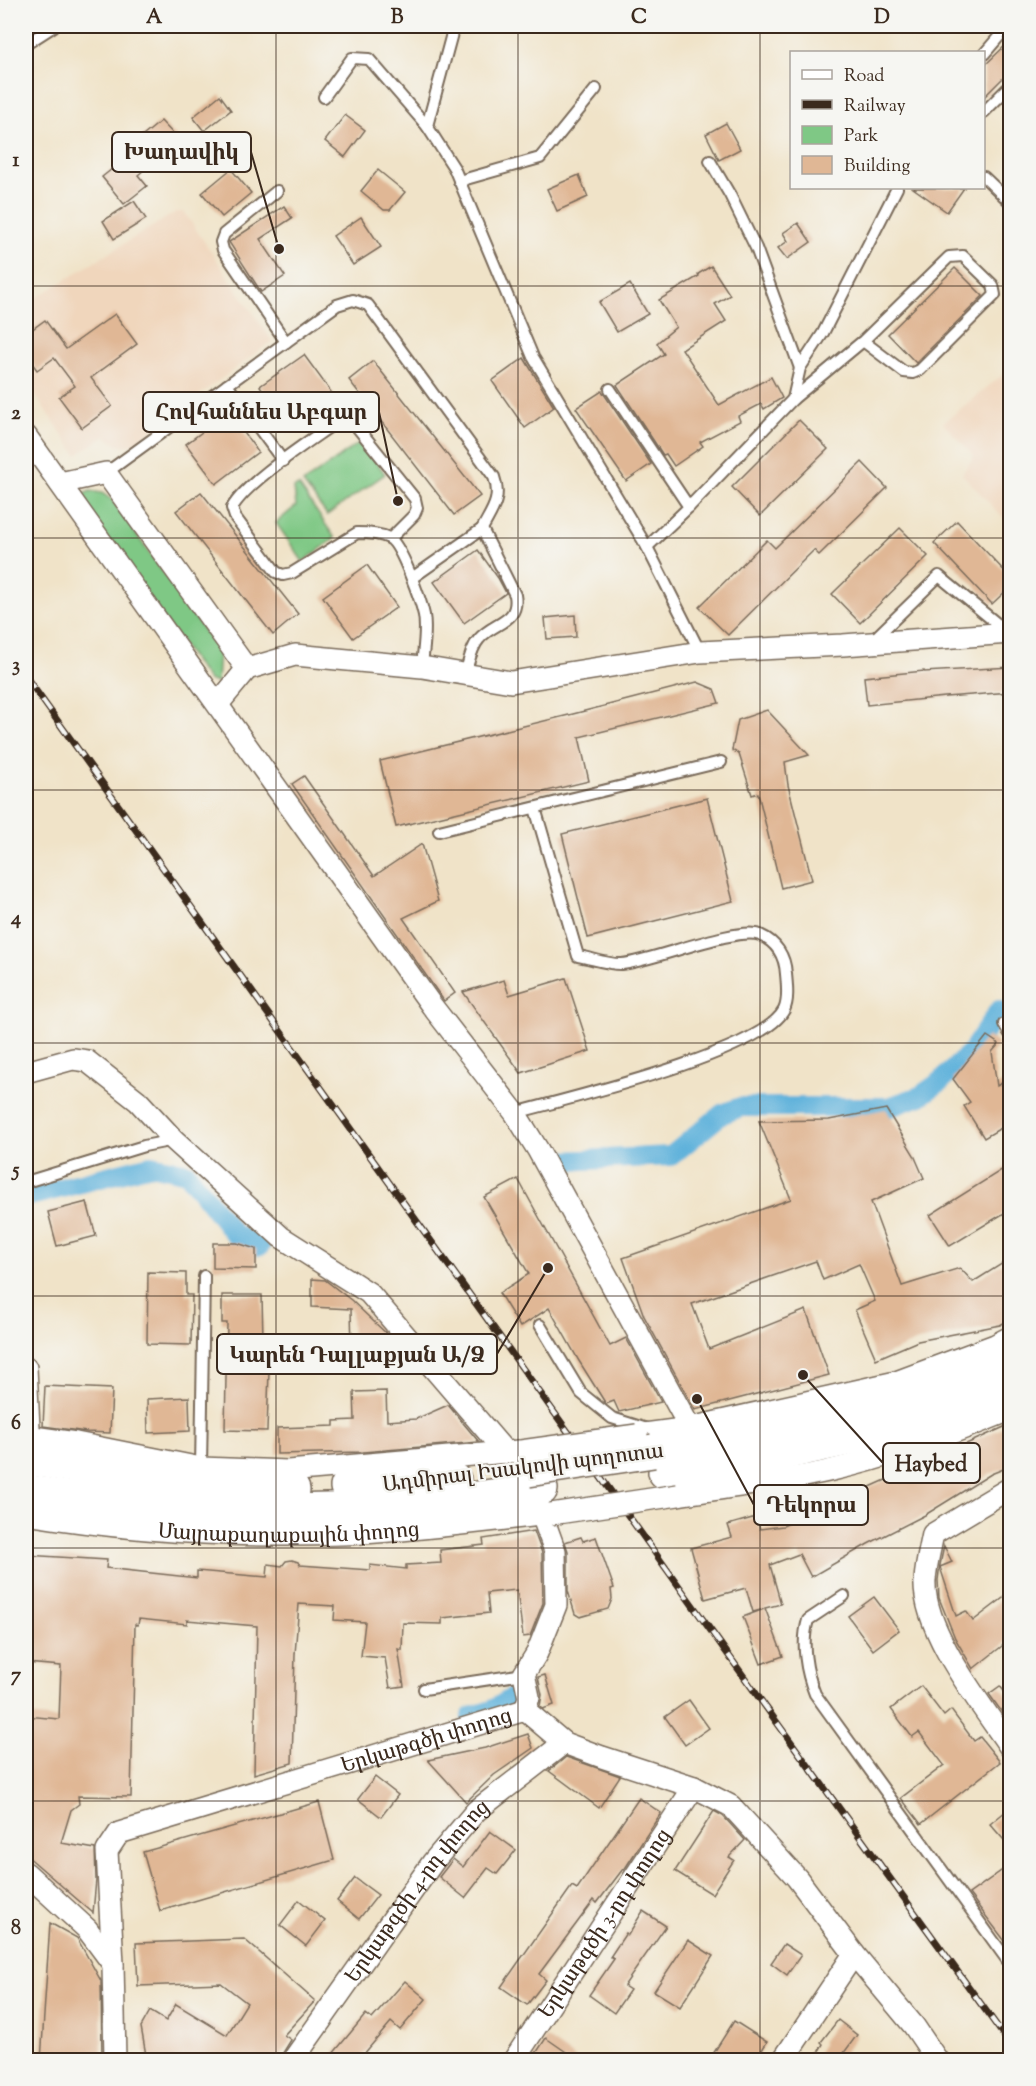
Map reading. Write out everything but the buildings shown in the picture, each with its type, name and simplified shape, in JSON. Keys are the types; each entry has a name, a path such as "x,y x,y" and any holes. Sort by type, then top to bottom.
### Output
{"highway":[{"name":"Ադմիրալ Իսակովի պողոտա","path":"26,1491 68,1498 182,1510 288,1511 407,1508 658,1457 868,1409 945,1385 1011,1357"},
{"name":"Ադմիրալ Իսակովի պողոտա","path":"658,1457 757,1459 875,1433 953,1407 1011,1384"},
{"name":"Ադմիրալ Իսակովի պողոտա","path":"28,1447 183,1485 299,1490 430,1483 532,1482"}],"street":[{"path":"26,436 432,1006 515,1113 544,1161 690,1428"},
{"path":"60,483 106,473 248,669"},
{"path":"218,704 248,669 295,655 422,667 511,682 700,652 1009,633"},
{"path":"26,1072 73,1059 87,1061 138,1101 174,1140 281,1237 369,1293 532,1482 555,1551 556,1605 537,1653 524,1674 529,1698 525,1710"},
{"path":"658,1457 690,1428 896,1382 1011,1337"},
{"path":"26,1368 28,1447 201,1468 532,1482 658,1457 827,1472 891,1454 965,1429 1011,1410"},
{"name":"Մայրաքաղաքային փողոց","path":"26,1514 174,1531 287,1536 399,1530 532,1482"},
{"path":"1011,1488 933,1534 925,1581 931,1617 942,1644 1011,1747"},
{"name":"Երկաթգծի փողոց","path":"116,2061 107,1851 119,1833 525,1710 564,1743 694,1787 731,1806 798,1878 854,1954 914,2026 937,2061"},
{"name":"Երկաթգծի 4-րդ փողոց","path":"293,2061 433,1862 476,1811 564,1743"},
{"name":"Երկաթգծի 3-րդ փողոց","path":"514,2061 694,1787"},
{"path":"26,1873 87,1929 113,1964"},
{"path":"783,2061 854,1954"}],"lane":[{"path":"26,44 54,26"},
{"path":"427,126 454,26"},
{"path":"985,53 1008,26"},
{"path":"324,98 352,58 369,59 427,126 454,168 533,357 647,547 700,652"},
{"path":"985,111 1011,86"},
{"path":"459,181 540,158 596,89"},
{"path":"710,161 756,248 800,368"},
{"path":"985,178 1011,202"},
{"path":"793,399 800,368 823,333 896,189"},
{"path":"277,191 224,234 221,242 223,250 286,342"},
{"path":"647,547 689,507 793,399 863,341 950,257 963,256 993,285 995,295 920,370 913,373 904,372 863,341"},
{"path":"106,473 337,305 353,300 368,305 494,477 498,489 497,500 482,529 412,578"},
{"path":"227,385 283,460"},
{"path":"610,389 689,507"},
{"path":"390,538 414,516 417,507 415,500 353,422 344,420 336,422 283,460 237,498 232,508 235,517 276,572 284,575 292,573 357,533 390,538 396,545 412,578 425,616 422,667"},
{"path":"465,674 473,647 480,637 512,615 517,605 515,595 482,529"},
{"path":"870,643 939,576 1009,633"},
{"path":"439,831 721,762"},
{"path":"515,1113 688,1064 740,1042 776,1021 785,1009 787,992 786,968 777,945 758,934 742,934 718,939 621,964 578,956 535,808"},
{"path":"26,1182 144,1146 174,1140"},
{"path":"201,1468 204,1276"},
{"path":"540,1324 581,1393 658,1457"},
{"path":"844,1596 808,1620 806,1629 807,1676 815,1694 1011,1964"},
{"path":"424,1689 524,1674"}],"shaded area":[{"path":"176,212 184,212 272,341 132,445 118,446 105,436 77,455 26,382 26,304"},
{"path":"1010,369 1010,525 962,474 974,456 943,423"}],"green space":[{"path":"362,441 385,474 327,515 303,483"},
{"path":"299,486 335,538 303,562 276,523 296,506 294,488"},
{"path":"90,491 102,493 112,500 219,652 217,683 208,680 83,509 82,495"}],"waterway":[{"path":"562,1161 671,1156 722,1114 741,1107 889,1107 920,1096 940,1082 971,1052 999,1010"},
{"path":"26,1197 151,1165 187,1173 235,1235 260,1246"},
{"path":"471,1717 492,1710 517,1695"}],"railway":[{"path":"26,677 1010,2044"}],"place":[{"name":"Խադավիկ","path":"279,249"},
{"name":"Հովհաննես Աբգար","path":"398,501"},
{"name":"Կարեն Դալլաքյան Ա/Ձ","path":"548,1268"},
{"name":"Haybed","path":"803,1375"},
{"name":"Դեկորա","path":"697,1399"}]}
